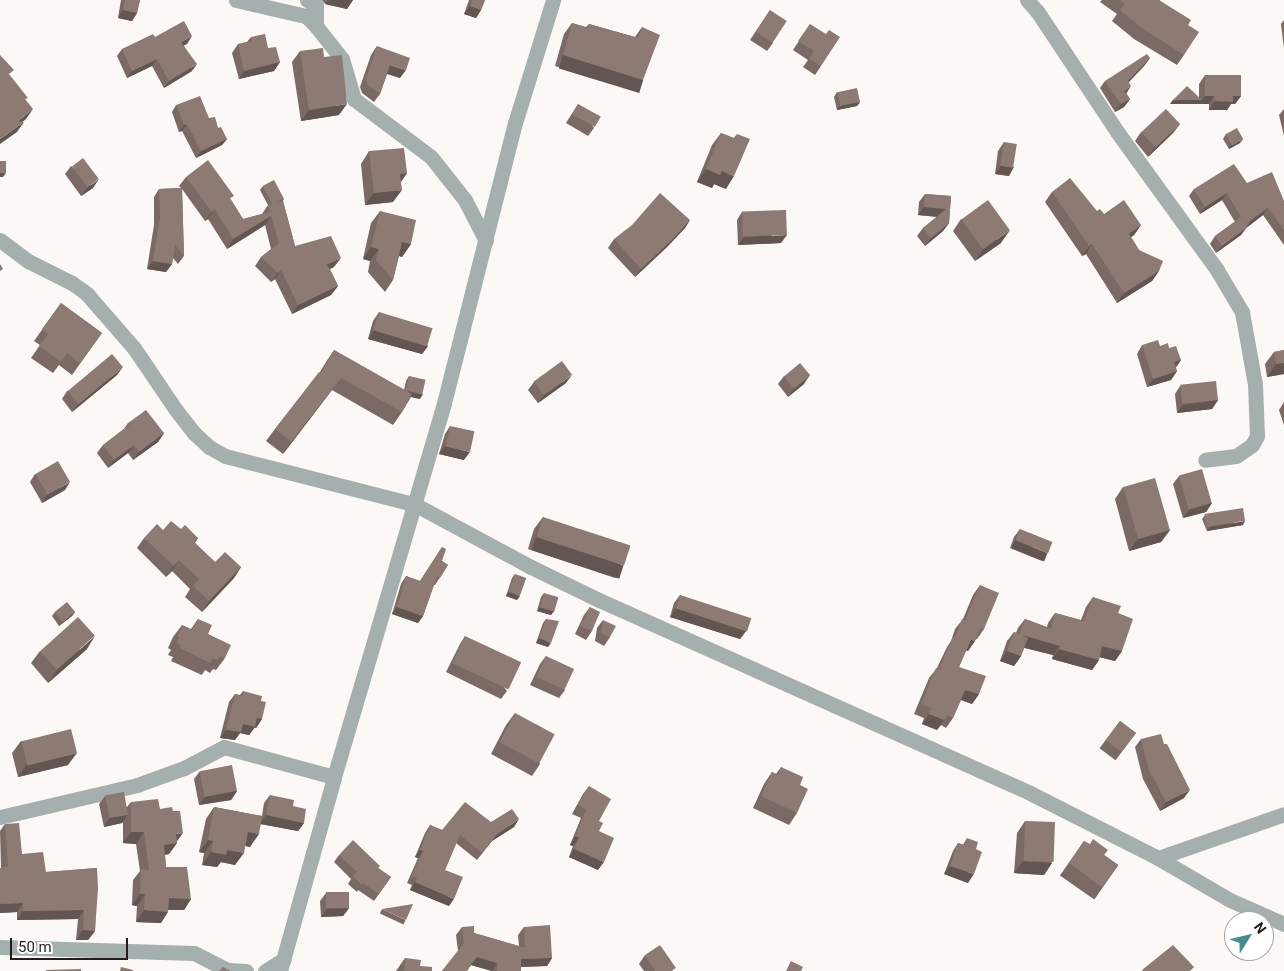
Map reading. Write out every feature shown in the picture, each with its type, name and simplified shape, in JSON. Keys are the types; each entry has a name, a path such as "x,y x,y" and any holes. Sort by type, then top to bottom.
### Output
{"street":[{"path":"236,0 306,16 342,59 354,99 431,157 464,200 486,241"},
{"path":"307,0 316,5 316,26"},
{"path":"265,971 282,965 334,777 444,403 515,123 553,0"},
{"path":"1026,0 1037,11 1118,133 1217,270 1242,312 1255,384 1257,436 1252,445 1236,456 1205,460"},
{"path":"0,240 28,261 72,283 87,294 134,348 176,410 209,448 225,456 414,504 531,567 599,600 1032,794 1158,858 1230,900 1284,924"},
{"path":"0,817 137,785 184,768 224,747 334,777"},
{"path":"1158,858 1284,814"},
{"path":"0,947 194,954 228,970 246,971"}],"building":[{"path":"125,0 140,0 137,13 123,10"},
{"path":"472,0 485,0 481,10 470,6"},
{"path":"1120,0 1159,0 1191,20 1188,25 1199,32 1184,55 1142,28 1120,10 1125,4"},
{"path":"770,10 787,21 773,43 756,32"},
{"path":"184,21 192,36 181,42 197,64 169,81 157,59 132,71 122,49 153,34 155,37"},
{"path":"572,23 587,28 589,24 638,38 642,27 660,35 643,80 563,55"},
{"path":"810,24 826,34 829,30 840,37 821,66 809,59 814,51 798,41"},
{"path":"265,34 268,48 276,47 280,62 244,71 238,44 252,41 251,37"},
{"path":"377,46 410,58 406,70 390,65 380,94 368,85 366,79"},
{"path":"323,48 324,57 342,55 347,104 309,110 300,51"},
{"path":"1147,54 1150,58 1128,81 1131,86 1124,91 1130,99 1121,104 1105,81"},
{"path":"0,55 14,70 9,74 28,98 25,99 33,109 18,121 24,122 0,139"},
{"path":"1205,75 1241,75 1241,96 1233,96 1233,102 1215,101 1214,96 1205,96"},
{"path":"1187,86 1202,100 1173,100"},
{"path":"857,88 860,102 840,106 837,92"},
{"path":"200,96 209,118 215,117 218,128 221,127 227,139 201,151 187,124 184,125 176,105"},
{"path":"578,104 601,117 595,127 572,114"},
{"path":"1166,109 1180,124 1155,148 1141,132"},
{"path":"1237,128 1243,139 1232,146 1226,134"},
{"path":"721,133 735,139 737,134 750,139 734,176 722,171 720,175 706,169"},
{"path":"1004,142 1017,144 1013,168 1000,166"},
{"path":"404,148 407,173 400,174 402,190 374,193 369,151"},
{"path":"83,158 99,179 87,187 72,166"},
{"path":"208,160 234,196 230,198 243,219 270,212 268,205 283,201 295,246 331,236 341,258 327,264 338,286 298,305 281,270 278,273 261,257 279,243 271,216 233,239 215,209 212,212 186,177"},
{"path":"0,161 6,161 6,173 0,173"},
{"path":"1234,164 1247,183 1272,172 1284,201 1284,230 1268,208 1222,246 1215,236 1241,217 1227,193 1205,207 1194,189"},
{"path":"1070,178 1097,211 1100,209 1104,214 1124,200 1141,225 1129,234 1139,250 1163,261 1159,271 1124,293 1092,244 1089,246 1052,192"},
{"path":"274,180 284,199 272,205 263,186"},
{"path":"182,188 184,256 175,245 172,264 153,261 160,217 159,189"},
{"path":"660,193 690,220 641,269 614,239 632,225"},
{"path":"925,194 951,196 949,223 931,238 923,228 946,209 924,207"},
{"path":"988,200 1010,230 983,249 961,219"},
{"path":"786,210 787,235 743,237 742,212"},
{"path":"380,211 416,220 411,244 402,242 393,280 376,260 379,249 371,247"},
{"path":"61,303 102,333 80,363 67,353 61,362 39,346 48,334 42,329"},
{"path":"379,312 433,328 427,347 373,330"},
{"path":"1158,340 1160,346 1168,343 1169,348 1176,346 1181,360 1174,362 1177,371 1153,379 1142,345"},
{"path":"334,350 412,394 402,412 341,378 291,442 275,429 319,372 321,373"},
{"path":"1284,350 1284,363 1276,364 1274,352"},
{"path":"112,354 123,367 78,404 68,391"},
{"path":"562,361 572,375 544,395 534,382"},
{"path":"800,363 810,375 794,389 784,376"},
{"path":"409,376 426,380 422,394 406,391"},
{"path":"1216,381 1218,400 1182,404 1180,385"},
{"path":"146,410 164,433 139,452 134,445 114,460 103,445"},
{"path":"450,426 474,431 470,452 446,447"},
{"path":"58,461 70,482 47,495 35,474"},
{"path":"1202,469 1212,503 1189,509 1179,476"},
{"path":"1155,478 1170,530 1138,539 1123,487"},
{"path":"1243,508 1245,521 1207,527 1204,514"},
{"path":"543,517 630,545 624,565 537,537"},
{"path":"171,521 181,529 185,525 198,538 194,542 215,562 225,552 241,567 209,601 193,586 199,579 179,560 174,566 144,538 157,524 163,530"},
{"path":"1020,529 1052,542 1048,553 1016,540"},
{"path":"442,547 446,549 442,561 448,565 440,578 437,576 423,616 397,607 406,576 420,581"},
{"path":"515,574 526,578 520,596 509,592"},
{"path":"980,585 999,593 984,629 980,628 975,641 971,640 959,667 986,676 979,694 965,690 953,718 947,715 944,720 929,714 931,708 921,704 936,668 939,669 953,637 955,638 962,619 965,620"},
{"path":"544,593 558,597 554,612 540,607"},
{"path":"680,595 751,618 747,631 676,608"},
{"path":"1093,597 1121,606 1118,613 1133,619 1122,651 1102,646 1099,660 1059,649 1060,646 1022,635 1028,638 1021,656 1007,651 1014,632 1019,634 1025,619 1051,629 1055,613 1084,621"},
{"path":"67,602 75,612 63,622 55,612"},
{"path":"590,607 600,612 592,631 580,626"},
{"path":"78,617 95,636 57,670 40,651"},
{"path":"198,619 212,625 208,634 231,645 225,658 220,656 218,660 213,658 210,663 180,648 181,645 177,643 179,637 177,636 182,625 192,630"},
{"path":"546,619 559,621 551,643 539,638"},
{"path":"603,620 616,626 610,637 601,633"},
{"path":"465,636 521,662 509,689 452,663"},
{"path":"546,656 574,669 564,690 536,677"},
{"path":"243,691 262,696 261,701 266,702 262,719 257,718 255,727 243,724 241,732 226,730 235,694 242,696"},
{"path":"515,713 555,734 539,763 500,742"},
{"path":"1120,721 1136,733 1122,752 1106,740"},
{"path":"71,729 77,753 28,766 22,741"},
{"path":"1161,734 1164,744 1167,744 1190,790 1166,802 1149,770 1141,739"},
{"path":"232,765 237,791 205,797 200,771"},
{"path":"781,767 803,777 800,785 808,789 797,813 761,796 772,772 778,775"},
{"path":"589,786 611,799 599,821 603,823 599,831 614,838 604,862 574,849 579,838 575,836 586,810 578,805"},
{"path":"124,792 128,815 109,818 105,795"},
{"path":"270,795 294,800 293,806 306,809 304,823 266,815"},
{"path":"158,799 160,809 172,807 173,811 180,811 183,833 176,834 177,843 164,845 166,867 187,867 191,899 169,898 168,912 144,910 145,894 140,894 141,869 149,870 144,832 131,832 131,802"},
{"path":"465,802 491,822 512,809 519,819 497,834 482,853 460,835 445,870 463,877 454,899 415,882 417,878 412,875 423,851 420,850 430,825 442,830"},
{"path":"214,807 262,816 259,834 248,832 244,853 227,850 226,855 211,852 213,841 208,840"},
{"path":"1025,821 1055,822 1054,862 1024,861"},
{"path":"19,823 22,854 43,852 46,872 97,868 98,888 95,931 83,930 84,910 23,911 23,903 0,904 0,868 8,867 5,824"},
{"path":"967,838 978,842 976,849 982,852 974,874 950,866 958,843 965,845"},
{"path":"1093,839 1108,850 1104,855 1118,865 1102,887 1069,863 1084,841 1090,844"},
{"path":"353,840 380,866 378,868 391,877 379,894 363,883 362,885 353,876 357,872 339,855"},
{"path":"326,892 349,892 349,908 326,908"},
{"path":"413,904 406,920 382,909"},
{"path":"550,925 552,958 521,959 521,971 497,971 497,963 477,957 466,971 442,971 464,943 462,927 474,926 474,933 525,948 524,927"},
{"path":"660,945 676,968 671,971 655,971 645,955"},
{"path":"1173,945 1194,967 1190,971 1142,970"},
{"path":"405,958 421,960 420,966 432,967 432,971 404,971"},
{"path":"791,961 803,967 801,971 786,971"},
{"path":"121,967 133,970 133,971 120,971"},
{"path":"223,967 229,970 230,971 219,971"},
{"path":"81,969 81,971 46,971 46,970"}]}
